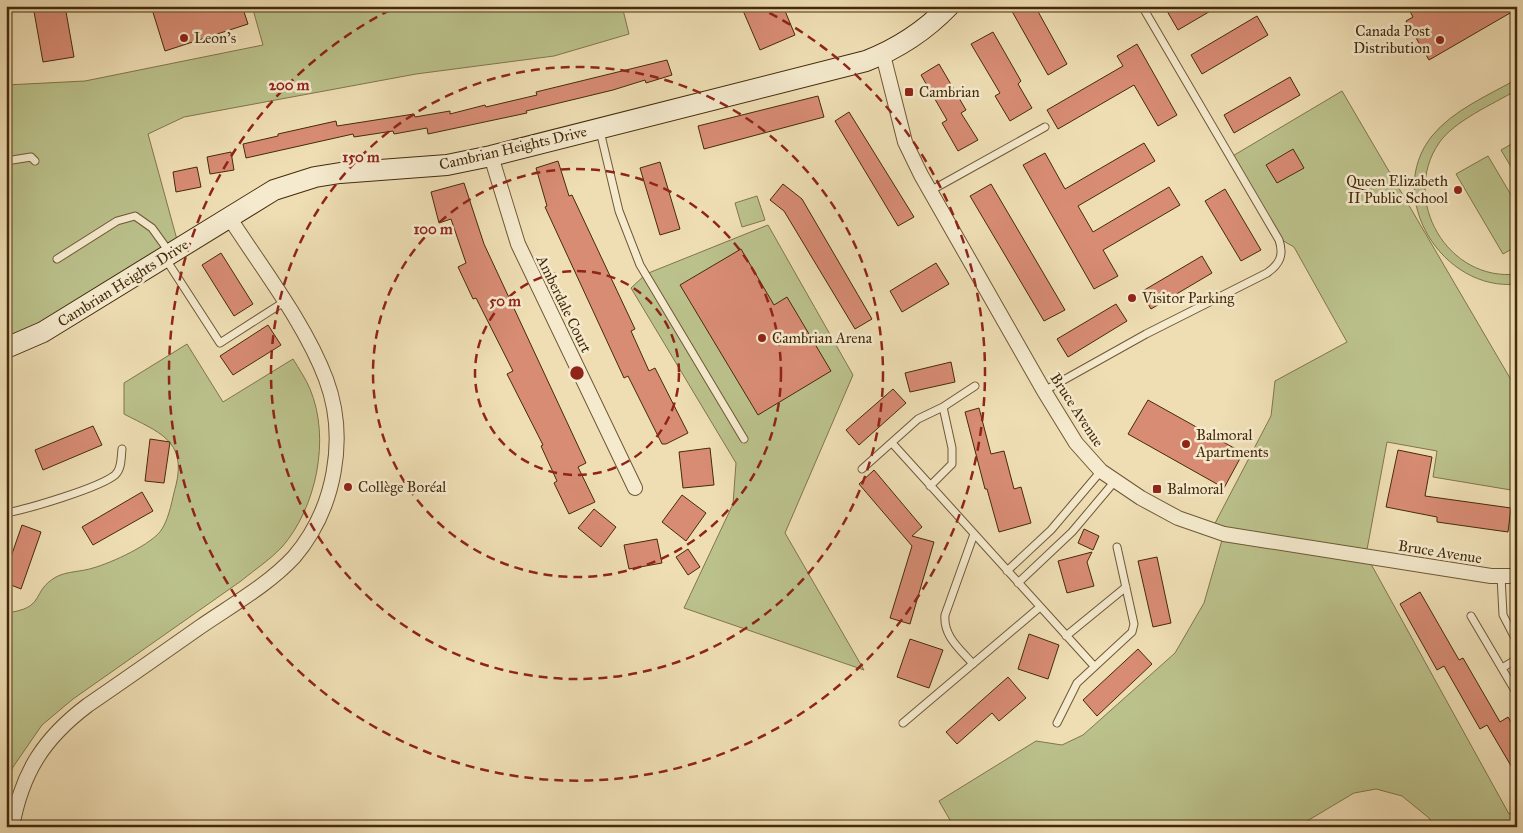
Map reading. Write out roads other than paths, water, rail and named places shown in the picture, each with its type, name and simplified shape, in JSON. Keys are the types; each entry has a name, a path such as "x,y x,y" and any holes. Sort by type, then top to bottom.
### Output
{"street":[{"name":"Cambrian Heights Drive","path":"6,348 43,332 274,190 315,177 340,173 447,166 883,55 926,28 949,6"},
{"name":"Bruce Avenue","path":"883,55 905,142 930,191 1044,391 1076,443 1101,471 1141,498 1178,518 1224,534 1501,576 1517,576"},
{"name":"Amberdale Court","path":"490,156 518,244 635,488"},
{"path":"12,827 21,786 30,767 59,729 88,705 279,571 307,539 323,511 335,467 336,421 332,397 307,338 229,217"}],"lane":[{"path":"1044,391 1146,334 1267,273 1275,268 1282,255 1279,240 1142,6"},
{"path":"930,191 1045,127"},
{"path":"599,128 619,211 640,265 744,438"},
{"path":"6,161 31,157 35,161"},
{"path":"57,260 118,221 135,216 152,228 220,343 284,302"},
{"path":"862,469 918,419 943,407 975,386"},
{"path":"930,486 952,464 952,448 943,407"},
{"path":"892,443 1094,666"},
{"path":"6,513 43,504 101,482 116,474 120,464 122,449"},
{"path":"1007,571 1051,530 1101,471"},
{"path":"1018,583 1072,532 1115,481"},
{"path":"973,664 952,641 944,624 945,615 974,534"},
{"path":"1057,723 1077,683 1132,632 1134,624 1117,547"},
{"path":"1501,576 1503,615 1517,642"},
{"path":"1066,636 1126,587"},
{"path":"903,723 1040,606"},
{"path":"1471,616 1517,694"},
{"path":"1502,668 1517,659"}],"place":[{"name":"Leon's","path":"184,38"},
{"name":"Canada Post Distribution","path":"1440,40"},
{"name":"Cambrian","path":"909,92"},
{"name":"Queen Elizabeth II Public School","path":"1458,190"},
{"name":"Visitor Parking","path":"1132,298"},
{"name":"Cambrian Arena","path":"762,338"},
{"name":"Balmoral Apartments","path":"1186,444"},
{"name":"Collège Boréal","path":"348,487"},
{"name":"Balmoral","path":"1157,489"}]}
